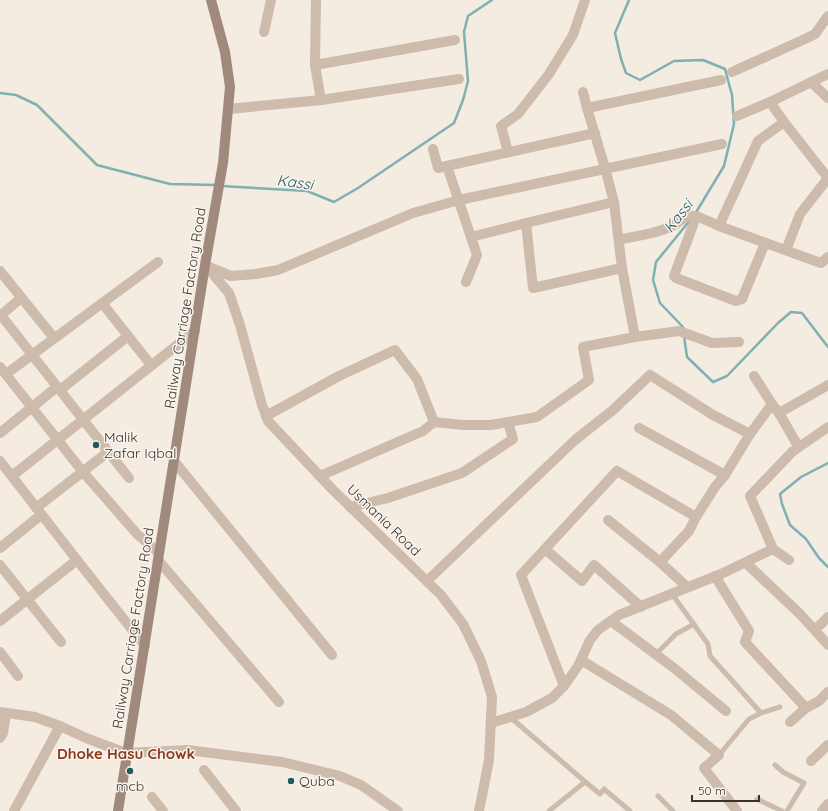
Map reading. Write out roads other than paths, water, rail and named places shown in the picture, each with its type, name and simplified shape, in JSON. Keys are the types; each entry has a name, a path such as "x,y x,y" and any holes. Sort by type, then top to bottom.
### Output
{"main road":[{"name":"Railway Carriage Factory Road","path":"118,811 126,753 145,646 205,265 223,163 230,87 225,52 211,0"}],"street":[{"path":"264,32 271,0"},
{"path":"316,0 315,65 321,100"},
{"path":"508,152 501,126 518,114 550,74 573,35 585,0"},
{"path":"732,72 815,34 828,16"},
{"path":"315,65 455,40"},
{"path":"737,116 828,74"},
{"path":"229,109 321,100 459,79"},
{"path":"587,108 721,80"},
{"path":"811,82 828,98"},
{"path":"583,92 614,202 622,268 635,337"},
{"path":"770,102 828,178 800,214 786,250"},
{"path":"719,226 758,141 784,122"},
{"path":"433,149 438,168 595,133"},
{"path":"205,265 231,276 278,270 413,212 459,200 722,144"},
{"path":"447,166 477,255 466,282"},
{"path":"471,237 614,202"},
{"path":"692,216 674,276 736,301 742,299 765,243"},
{"path":"619,240 669,228 692,216 821,263 828,257"},
{"path":"526,223 533,288 622,268"},
{"path":"158,262 32,355 2,372 32,407 83,472 137,534 159,556 279,702"},
{"name":"Usmania Road","path":"205,265 229,292 268,421 350,507 441,595 463,624 481,661 492,696 489,760 478,811"},
{"path":"0,271 54,338"},
{"path":"21,298 0,315 129,478"},
{"path":"102,303 151,365"},
{"path":"12,476 82,419 195,331"},
{"path":"320,476 423,431 434,422 463,426 491,425 537,417 589,380 583,347 675,331 712,343 739,342"},
{"path":"0,433 32,407 128,336"},
{"path":"266,416 339,376 395,350 417,380 434,422"},
{"path":"427,581 575,440 613,410 650,375 713,415 750,434"},
{"path":"754,376 779,413 798,446"},
{"path":"779,413 828,385"},
{"path":"660,562 690,530 696,517 715,487 725,475 750,434 772,404"},
{"path":"350,507 388,498 462,473 513,439 508,422"},
{"path":"639,428 725,475"},
{"path":"789,560 774,549 750,496 798,446 828,428"},
{"path":"0,548 39,511 108,452"},
{"path":"174,461 332,655"},
{"path":"1,466 12,476 76,560 145,646"},
{"path":"564,686 521,575 617,471 696,517"},
{"path":"608,520 660,562 687,587"},
{"path":"546,549 582,581 594,565 641,607"},
{"path":"491,723 526,712 552,698 564,686 581,660 590,640 598,630 620,615 746,563 774,549"},
{"path":"0,621 76,560"},
{"path":"746,563 800,614 828,645"},
{"path":"0,565 61,642"},
{"path":"714,576 749,631 746,642 806,708"},
{"path":"815,630 828,617"},
{"path":"611,621 656,654 726,711"},
{"path":"0,652 18,676"},
{"path":"581,660 671,715 719,755 704,768 736,811"},
{"path":"790,722 806,708 819,701 828,692"},
{"path":"0,738 3,733 3,712 35,717 126,753 188,750 282,762 340,776 361,785 398,811"},
{"path":"14,811 60,726"},
{"path":"811,761 828,745"},
{"path":"204,770 236,811"},
{"path":"152,797 162,811"},
{"path":"822,811 828,804"}],"lane":[{"path":"672,594 708,644 710,656 761,713"},
{"path":"656,654 676,634 694,624"},
{"path":"719,755 748,719 780,707"},
{"path":"510,717 600,794 604,789 630,811"},
{"path":"775,765 783,772 804,783 787,811"},
{"path":"549,811 585,782"},
{"path":"658,796 673,811"},
{"path":"757,799 773,809 782,811"}],"waterway":[{"name":"Kassi","path":"221,186 307,191 334,202 358,188 454,123 463,100 468,81 464,32 468,16 492,0"},
{"name":"Kassi","path":"629,0 615,33 626,73 640,80 674,61 703,60 725,69 732,95 734,124 724,166 695,214"},
{"name":"Kassi","path":"0,93 16,95 37,105 97,165 170,184 216,185"},
{"name":"Kassi","path":"684,331 683,327 660,303 653,280 656,262 691,219"},
{"name":"Kassi","path":"684,336 687,357 713,382 727,376 778,323 791,312 802,313 828,347"},
{"name":"Kassi","path":"828,463 801,477 780,494 790,525 806,539 819,558 828,567"}],"place":[{"name":"Malik Zafar Iqbal","path":"96,445"},
{"name":"mcb","path":"130,771"},
{"name":"Quba","path":"291,781"}],"district":[{"name":"Dhoke Hasu Chowk","path":"126,753"}]}
